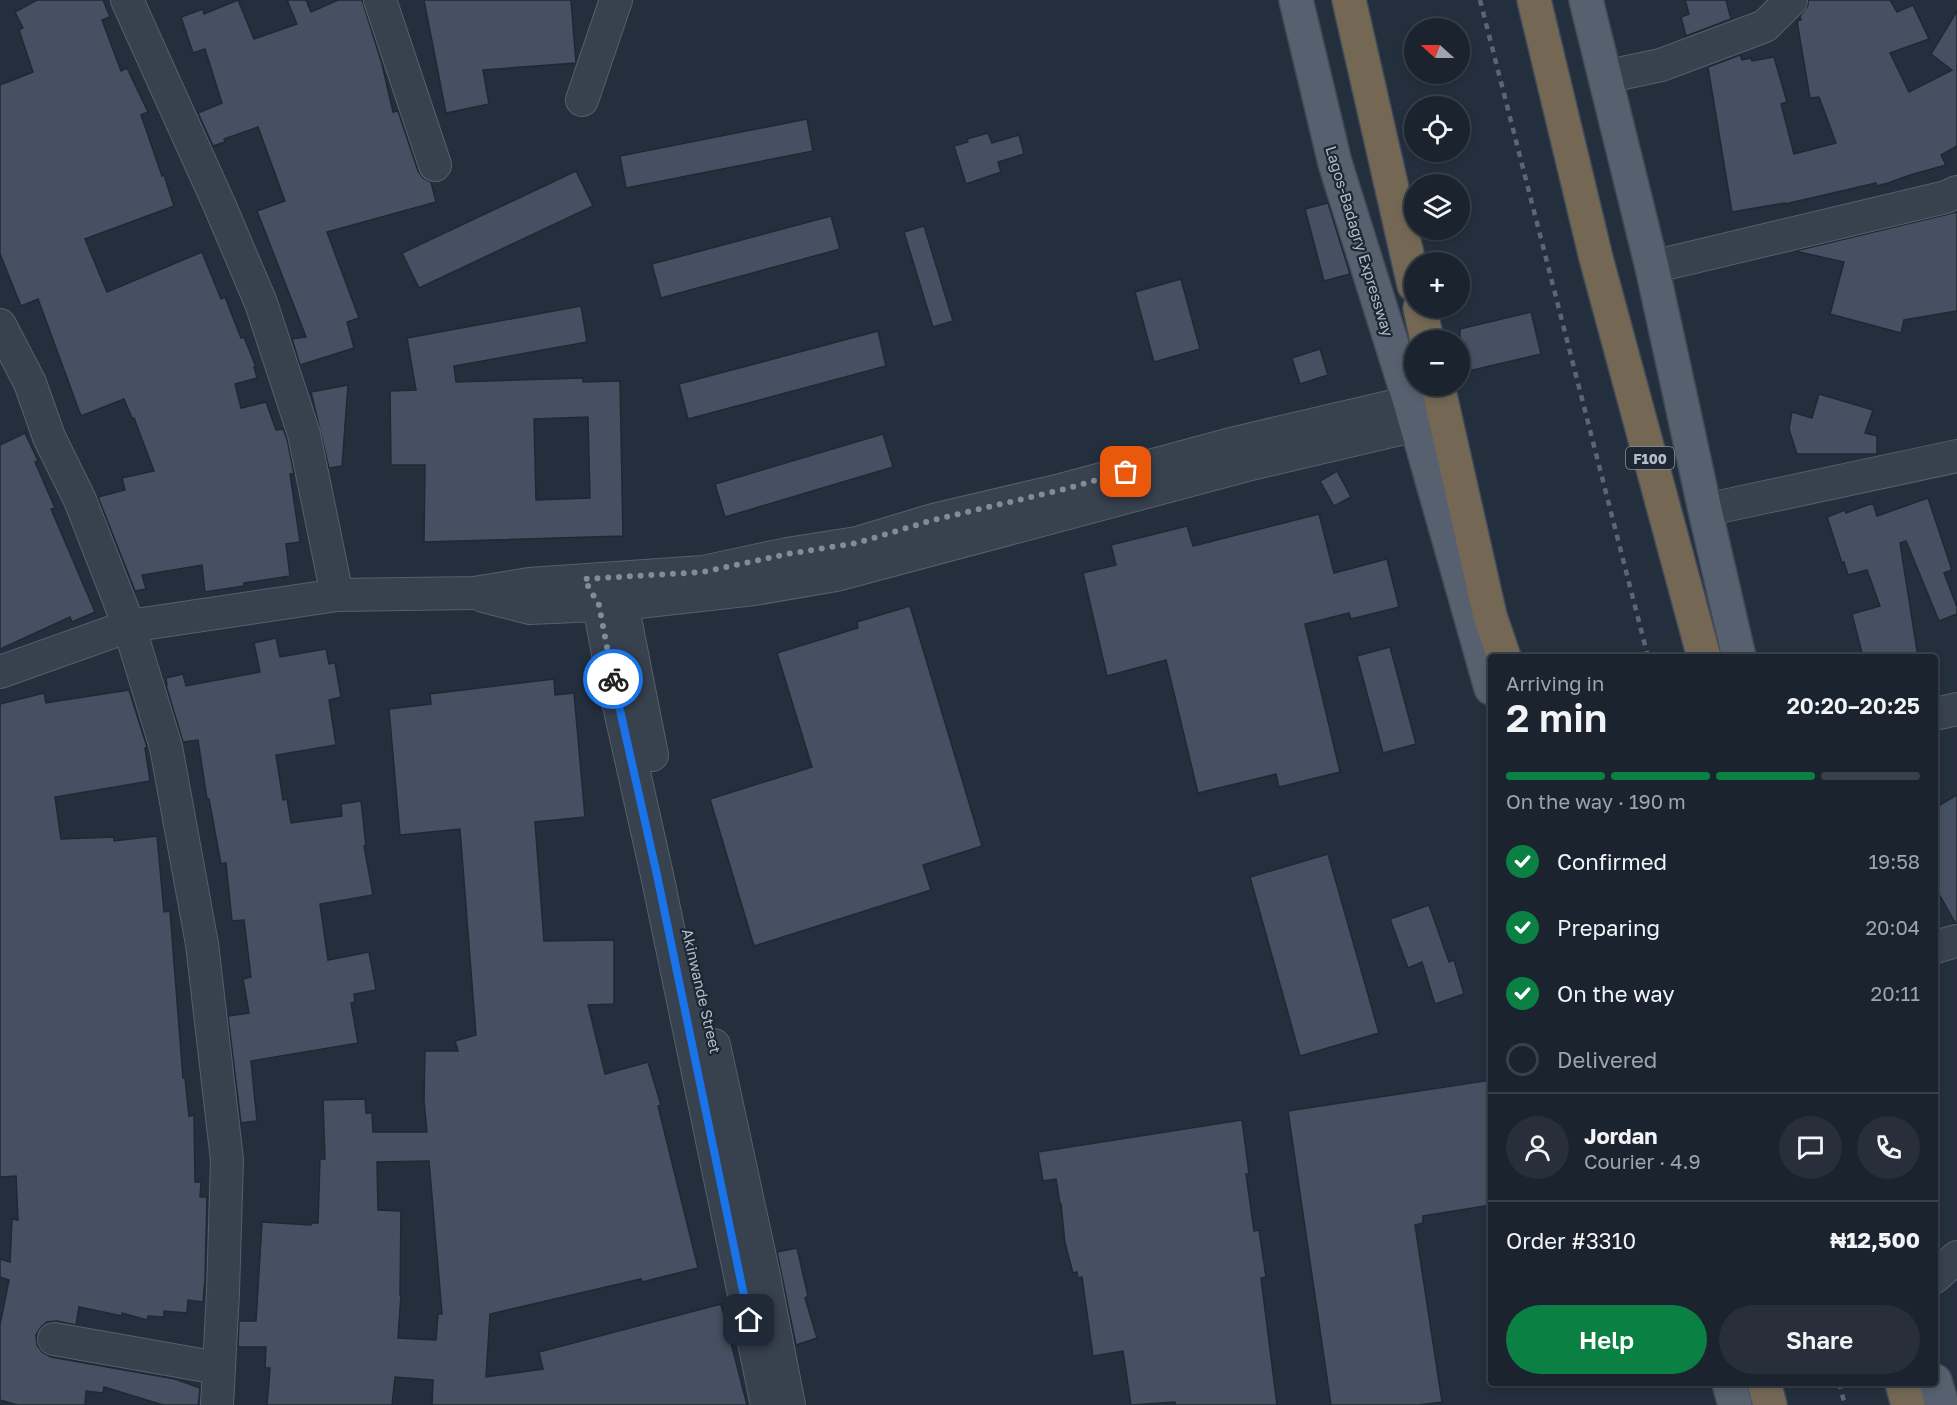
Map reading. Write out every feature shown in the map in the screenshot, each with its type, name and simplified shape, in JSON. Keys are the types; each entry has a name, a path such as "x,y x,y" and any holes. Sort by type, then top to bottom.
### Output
{"highway":[{"path":"1349,0 1406,252"},
{"name":"F100","path":"1534,0 1596,258 1703,654"},
{"path":"1440,396 1490,616 1503,654"},
{"path":"1765,1386 1770,1405"},
{"path":"1903,1386 1908,1405"}],"main road":[{"name":"Lagos-Badagry Expressway","path":"1296,0 1335,163 1413,413 1488,677"},
{"path":"1586,0 1652,267 1704,510 1738,654"},
{"path":"1730,1386 1735,1405"},
{"path":"1936,1386 1942,1405"}],"street":[{"path":"127,0 261,303 304,434 337,596"},
{"path":"380,0 435,165"},
{"path":"582,100 616,0"},
{"path":"1604,77 1661,65 1765,26 1791,0"},
{"path":"1652,267 1946,197 1957,192"},
{"path":"0,325 30,383 49,437 80,501 129,627 166,747 202,944 227,1160 217,1405"},
{"path":"0,672 129,627 337,596 474,593 530,608 787,554 857,543 933,520 1061,490 1235,443 1413,413"},
{"path":"1704,510 1957,456"},
{"name":"Akinwande Street","path":"605,591 611,670 657,875 767,1405"},
{"name":"Akinwande Street","path":"605,591 687,925 761,1259 789,1405"},
{"path":"1938,713 1957,710"},
{"path":"1938,946 1957,941"},
{"path":"1938,1274 1957,1257"},
{"path":"54,1339 218,1368"}],"building":[{"path":"37,0 103,0 110,17 102,20 121,71 127,68 148,112 141,115 174,206 85,239 107,292 202,252 221,299 225,297 241,338 244,337 256,367 254,367 257,378 235,384 241,408 266,402 276,430 283,429 287,439 294,474 290,474 300,542 286,544 290,576 205,592 202,565 142,575 146,589 135,591 98,497 125,490 122,478 154,471 134,418 124,399 81,416 38,299 21,306 0,254 0,85 33,72 19,30 23,28 15,12"},
{"path":"238,0 254,39 297,24 287,0 306,0 311,12 338,0 362,0 382,64 393,112 398,111 418,171 423,178 431,182 436,202 327,232 359,318 347,322 354,348 300,365 292,339 306,337 257,211 285,201 258,127 224,139 225,142 213,146 198,113 222,103 205,49 193,53 181,17 203,9 204,14"},
{"path":"424,0 571,0 576,63 483,70 489,104 446,113"},
{"path":"1685,0 1726,0 1731,19 1686,36 1681,17 1689,14"},
{"path":"1808,0 1890,0 1897,12 1913,5 1929,39 1890,53 1909,92 1952,70 1931,54 1957,11 1957,146 1941,155 1946,165 1888,183 1876,186 1876,183 1785,204 1732,212 1708,67 1740,55 1742,60 1751,58 1752,61 1774,57 1787,102 1781,104 1794,154 1836,143 1819,97 1810,98 1797,21 1801,20 1800,16 1808,5"},
{"path":"807,119 813,151 626,188 620,156"},
{"path":"988,133 992,143 1019,135 1024,154 998,162 1001,172 966,184 954,146 968,142 967,139"},
{"path":"576,171 593,206 419,288 402,253"},
{"path":"1328,203 1350,274 1324,281 1305,209"},
{"path":"1957,212 1957,311 1904,320 1901,333 1830,314 1844,262 1795,251"},
{"path":"831,216 840,249 661,298 652,264"},
{"path":"924,226 953,321 933,327 904,232"},
{"path":"1181,279 1200,349 1154,362 1135,292"},
{"path":"581,306 587,342 454,366 456,382 583,378 583,382 620,381 623,536 424,542 425,465 391,465 390,391 416,390 407,338","holes":["588,417 590,498 536,500 534,419"]},
{"path":"1531,312 1541,354 1470,371 1470,330 1460,329"},
{"path":"878,331 886,366 688,419 679,384"},
{"path":"1320,349 1328,375 1300,384 1292,358"},
{"path":"348,385 342,466 329,468 311,392"},
{"path":"1819,394 1873,410 1865,433 1877,436 1877,454 1797,454 1789,429 1792,412 1812,418"},
{"path":"25,433 55,508 51,509 95,612 72,622 70,617 0,649 0,445"},
{"path":"883,434 893,467 725,517 715,484"},
{"path":"1337,471 1351,497 1334,506 1320,481"},
{"path":"1928,498 1952,570 1944,573 1957,607 1957,614 1939,621 1906,541 1900,543 1918,654 1862,654 1852,614 1880,606 1867,570 1848,575 1827,517 1873,503 1877,516"},
{"path":"1319,514 1334,573 1387,559 1399,607 1351,619 1349,613 1305,624 1340,772 1279,787 1276,774 1198,793 1166,660 1107,676 1083,573 1116,565 1111,545 1187,526 1193,546"},
{"path":"910,606 982,846 923,865 931,890 754,946 710,799 812,767 777,653 858,628 857,622"},
{"path":"276,638 280,657 326,649 329,664 335,663 341,697 329,700 336,745 276,755 283,800 287,799 291,823 342,816 341,804 361,801 366,846 364,846 373,895 320,904 328,960 369,952 376,990 354,994 355,1002 351,1003 358,1043 251,1061 257,1121 241,1123 228,1016 249,1013 243,979 251,977 244,920 232,921 226,863 221,864 209,799 207,799 198,740 183,742 166,678 183,674 186,686 260,672 254,643"},
{"path":"1390,647 1416,744 1383,753 1357,656"},
{"path":"554,679 555,695 574,693 585,817 535,822 544,941 614,940 614,1004 588,1005 605,1074 648,1062 661,1105 658,1106 698,1268 490,1314 486,1377 543,1369 539,1352 721,1304 747,1405 432,1405 433,1380 395,1377 392,1405 267,1405 270,1368 265,1368 266,1347 238,1347 239,1321 256,1321 262,1222 311,1225 311,1223 318,1223 320,1159 325,1159 323,1100 365,1099 366,1113 372,1113 373,1132 427,1132 424,1101 425,1051 458,1051 455,1041 476,1035 460,829 400,835 389,709 431,704 430,694","holes":["429,1161 442,1314 438,1314 436,1340 398,1338 401,1295 401,1211 378,1210 377,1162"]},
{"path":"129,690 147,747 145,748 150,781 55,797 61,839 114,837 114,841 157,836 164,912 170,911 183,1078 185,1078 189,1116 194,1115 195,1182 201,1182 200,1197 207,1197 203,1302 188,1300 187,1313 164,1311 164,1317 148,1316 147,1320 122,1313 122,1316 79,1307 76,1325 57,1321 47,1322 36,1335 37,1345 42,1352 51,1357 175,1379 200,1388 199,1399 198,1405 163,1405 104,1387 103,1393 86,1391 85,1405 17,1405 0,1400 0,1325 9,1280 0,1277 0,1259 10,1262 12,1219 18,1220 16,1176 0,1177 0,704 44,693 46,703"},
{"path":"1957,795 1957,924 1938,892 1938,806"},
{"path":"1328,854 1379,1033 1300,1056 1250,877"},
{"path":"1429,905 1449,962 1454,960 1464,994 1435,1004 1422,962 1408,968 1390,919"},
{"path":"1488,1080 1488,1205 1423,1216 1423,1223 1415,1225 1442,1402 1419,1405 1331,1405 1288,1111"},
{"path":"1242,1120 1249,1174 1246,1174 1254,1231 1259,1230 1266,1277 1261,1278 1277,1405 1175,1405 1175,1402 1131,1405 1123,1351 1093,1356 1082,1277 1078,1278 1077,1272 1073,1273 1065,1243 1056,1179 1043,1181 1038,1152"},
{"path":"797,1248 808,1296 805,1298 817,1338 796,1345 777,1252"}],"railway":[{"path":"1480,0 1647,654"},
{"path":"1840,1386 1845,1405"}],"way so far":[{"path":"613,679 599,605 584,579 703,572 787,554 857,543 933,520 1126,472"}],"route":[{"path":"613,679 657,875 749,1320"}]}
